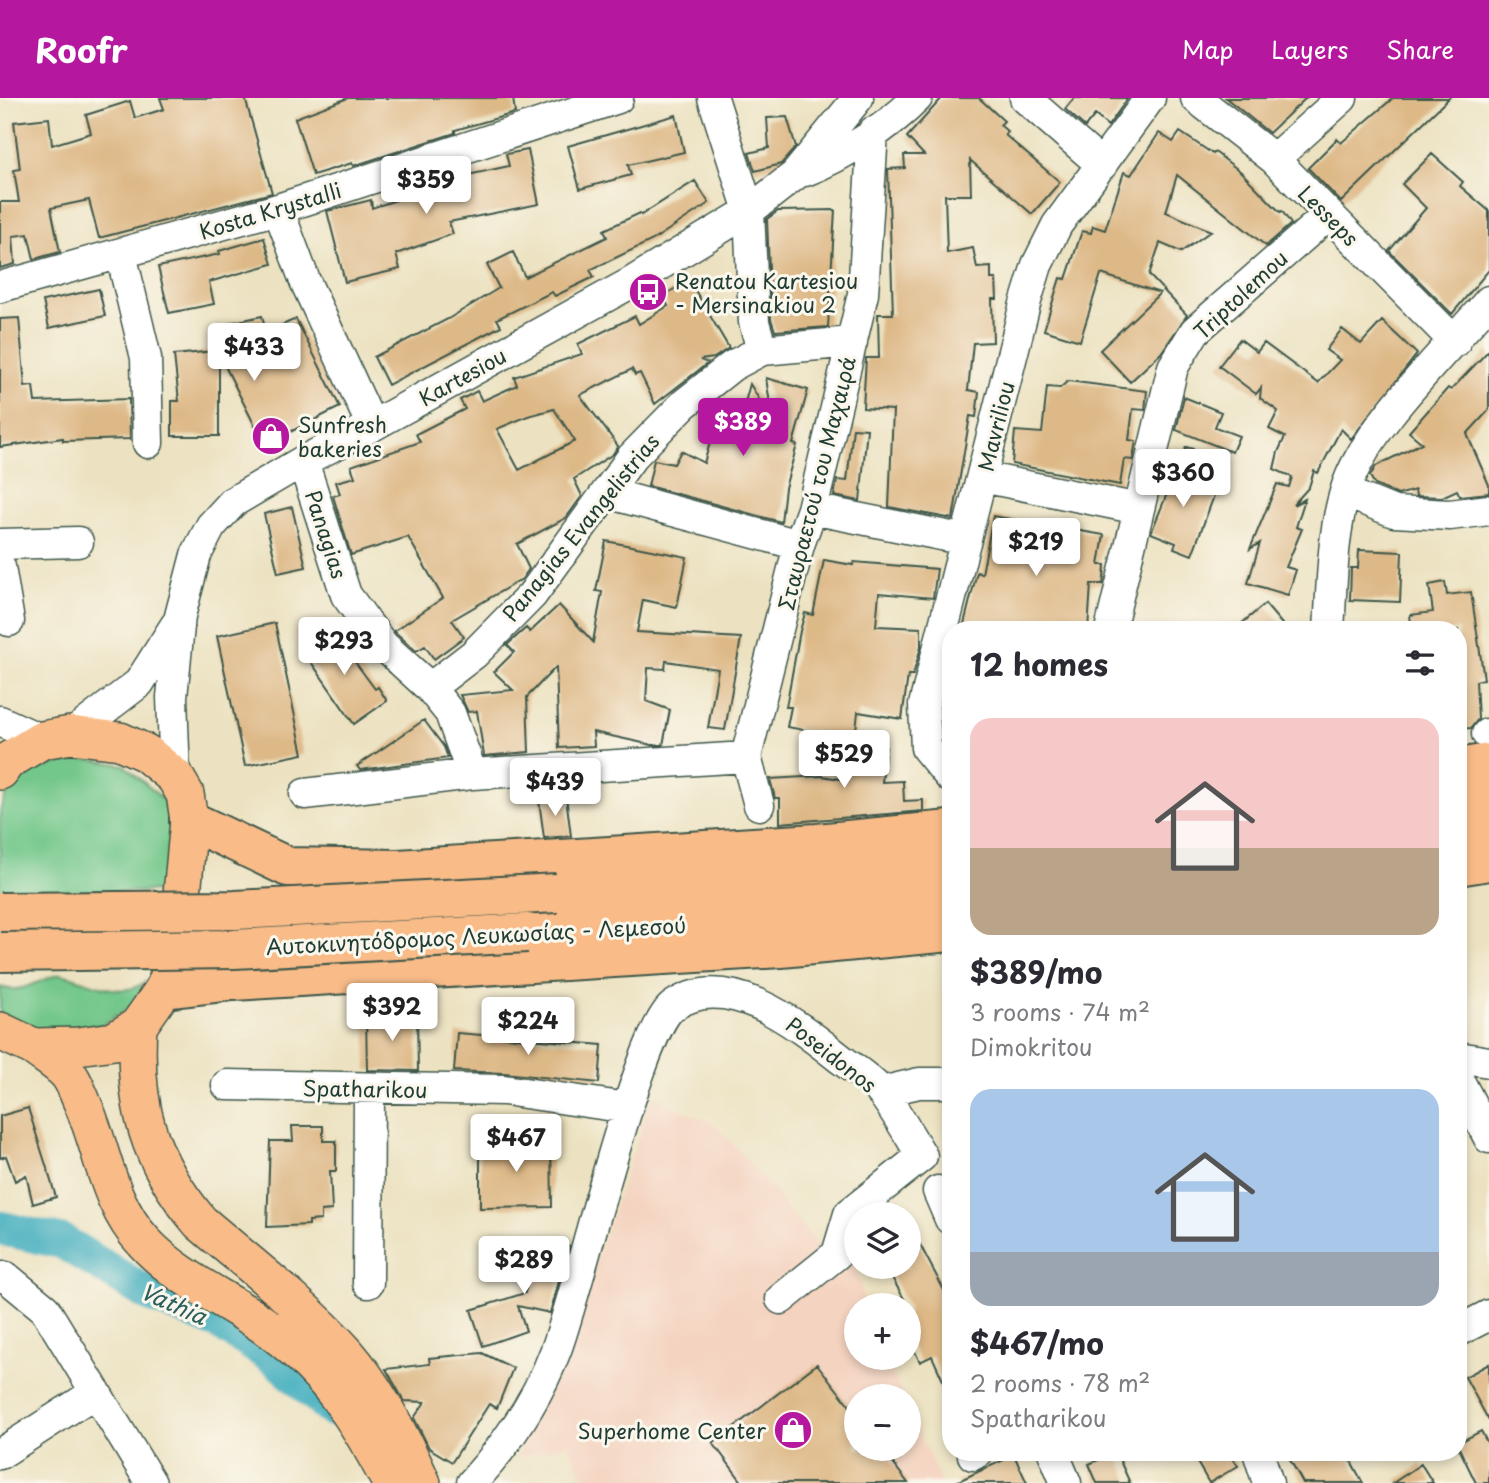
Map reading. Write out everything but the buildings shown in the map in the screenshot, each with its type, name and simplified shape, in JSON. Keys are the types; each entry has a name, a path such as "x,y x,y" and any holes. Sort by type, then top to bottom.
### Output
{"highway":[{"path":"1467,761 1488,744"},
{"path":"1467,798 1489,795"},
{"path":"189,820 288,867 384,869 817,843 942,831"},
{"path":"1467,832 1489,828"},
{"path":"1467,865 1489,861"},
{"name":"Αυτοκινητόδρομος Λευκωσίας - Λεμεσού","path":"0,912 235,910 807,877 942,864"},
{"name":"Αυτοκινητόδρομος Λευκωσίας - Λεμεσού","path":"0,952 234,949 527,933 808,914 942,900"},
{"path":"164,989 233,981 781,948 942,933"}],"main road":[{"path":"0,771 6,762 56,738 120,741 146,753 175,777 186,794 189,820 176,958 164,989 138,1026 114,1041 34,1047"},
{"path":"138,1026 136,1063 143,1120 160,1163 178,1192 200,1222 319,1325 349,1356 378,1399 422,1483"},
{"path":"0,1031 34,1047 68,1073 90,1121 106,1177 120,1209 143,1241 169,1264 264,1325 321,1372 346,1404 391,1483"}],"street":[{"name":"Kosta Krystalli","path":"0,287 278,209 555,107 618,98"},
{"path":"713,98 748,211 754,322 762,350"},
{"name":"Kartesiou","path":"175,777 172,698 180,616 196,555 211,526 233,502 303,461 372,426 627,285 748,211 795,175 858,98"},
{"path":"874,98 890,107 913,102"},
{"path":"1025,98 1102,165"},
{"name":"Mavriliou","path":"945,621 1037,265 1057,225 1150,98"},
{"name":"Lesseps","path":"1196,98 1274,159 1455,342"},
{"path":"1274,159 1342,98"},
{"name":"Kartesiou","path":"795,175 823,164 913,102"},
{"name":"Σταυραετού του Μαχαιρά","path":"746,757 800,545 812,509 863,294 873,132"},
{"path":"823,164 841,174 857,189 868,206"},
{"path":"278,209 304,281 372,426"},
{"name":"Triptolemou","path":"1112,621 1173,367 1195,331 1328,215"},
{"path":"121,254 146,358 148,443"},
{"path":"1330,621 1333,562 1345,492 1368,440 1489,301"},
{"name":"Panagias Evangelistrias","path":"430,688 474,654 532,594 632,457 684,404 732,366 762,350 852,342"},
{"name":"Panagias","path":"303,461 346,595 383,645 430,688 450,713 472,774"},
{"path":"982,477 1139,509"},
{"path":"1345,492 1394,512 1450,515 1489,510"},
{"path":"607,493 800,545"},
{"path":"812,509 966,540"},
{"path":"0,544 78,542"},
{"path":"0,567 9,621"},
{"name":"Kartesiou","path":"56,738 139,683 180,616"},
{"name":"Mavriliou","path":"942,634 924,705 926,748 942,767"},
{"path":"0,721 56,738"},
{"path":"304,794 472,774 746,757 759,805"},
{"name":"Poseidonos","path":"628,1108 655,1032 672,1007 699,995 746,998 790,1019 881,1091 922,1156 849,1214 837,1254 781,1299"},
{"path":"1467,1058 1489,1062"},
{"path":"881,1091 919,1083 942,1083"},
{"name":"Spatharikou","path":"227,1085 504,1090 628,1108"},
{"path":"368,1283 369,1088"},
{"path":"1467,1096 1489,1138"},
{"path":"472,1483 503,1448 540,1389 557,1348 628,1108"},
{"path":"938,1191 942,1200"},
{"path":"3,1277 45,1309 151,1483"},
{"path":"1467,1326 1489,1315"},
{"path":"0,1454 96,1392"},
{"path":"1057,1461 1066,1483"},
{"path":"1261,1461 1268,1483"}],"shaded area":[{"path":"652,1097 717,1125 822,1249 835,1273 844,1265 844,1279 859,1279 863,1293 844,1293 844,1370 891,1370 898,1384 844,1384 844,1461 921,1461 921,1438 941,1483 587,1483 567,1444 516,1458 559,1369"}],"green space":[{"path":"87,759 124,765 166,802 178,862 171,891 0,894 0,811 5,798 23,778 34,772 47,766"},
{"path":"60,974 115,989 136,987 146,981 132,1006 101,1025 40,1033 0,1013 0,987 23,988"}],"waterway":[{"name":"Vathia","path":"0,1228 63,1242 148,1294 220,1323 277,1360 331,1409"}],"place":[{"name":"Renatou Kartesiou - Mersinakiou 2","path":"648,292"},
{"name":"Sunfresh bakeries","path":"271,436"},
{"name":"Superhome Center","path":"793,1430"}]}
